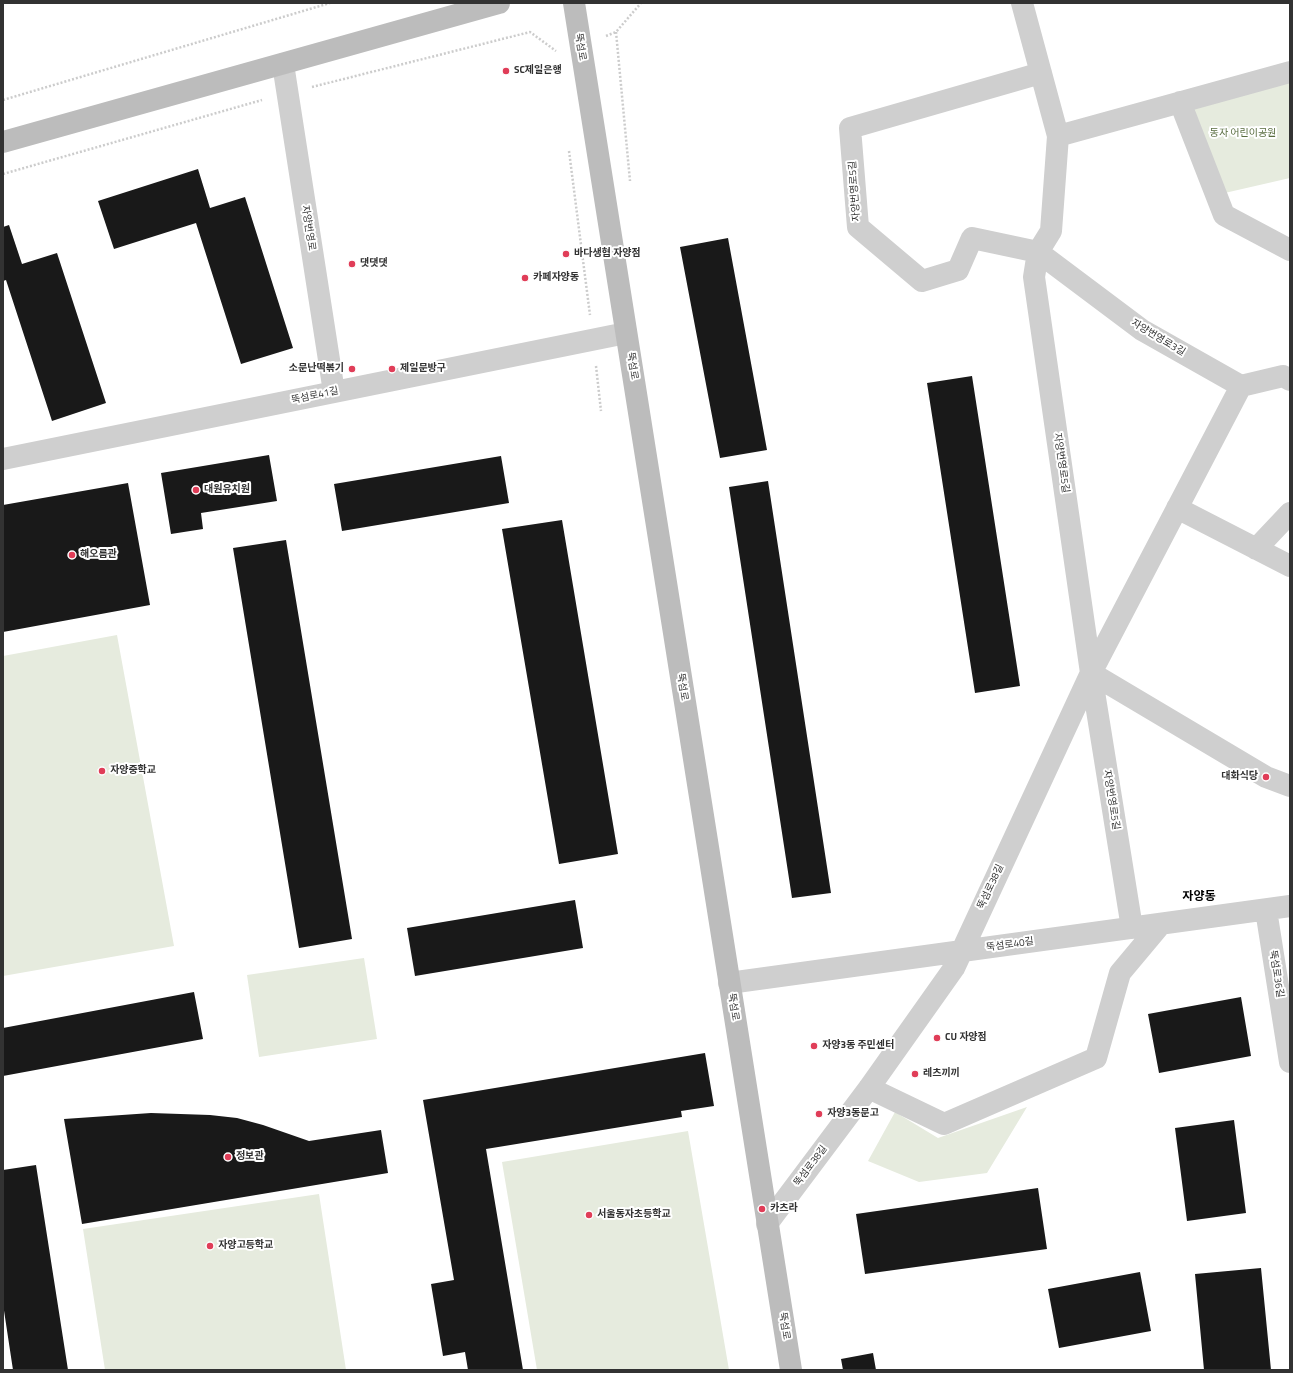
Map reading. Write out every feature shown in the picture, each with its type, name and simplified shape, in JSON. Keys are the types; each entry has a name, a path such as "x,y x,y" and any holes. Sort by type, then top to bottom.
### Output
{"main road":[{"path":"4,139 283,64 499,3"},
{"name":"뚝섬로","path":"574,3 791,1370"}],"street":[{"name":"자양번영로5길","path":"1022,3 1058,136 1051,231 1038,252 1034,277 1090,673 1132,928"},
{"name":"자양번영로","path":"283,64 334,392"},
{"path":"1058,136 1290,72"},
{"name":"자양번영로5길","path":"1038,252 972,238 958,270 922,281 858,227 850,128 1041,73"},
{"path":"1180,102 1224,215 1290,250"},
{"name":"자양번영로3길","path":"1038,252 1142,330 1241,386"},
{"name":"뚝섬로41길","path":"3,459 626,332"},
{"path":"1288,373 1241,386 1090,673 1266,777 1290,786"},
{"path":"1177,508 1290,566"},
{"path":"1256,549 1290,513"},
{"name":"뚝섬로38길","path":"767,1224 869,1088 954,968 960,952 1090,673"},
{"name":"뚝섬로40길","path":"729,983 1290,906"},
{"name":"뚝섬로36길","path":"1266,910 1290,1062"},
{"path":"869,1088 944,1124 1096,1058 1120,973 1161,924"}],"path":[{"path":"3,100 330,3"},
{"path":"3,174 288,93 530,32 557,52 616,32 641,3"},
{"path":"568,145 601,411"}],"green space":[{"name":"동자 어린이공원","path":"1290,72 1290,178 1216,195 1180,102"},
{"path":"117,635 174,946 3,976 3,656"},
{"path":"364,958 377,1039 259,1057 247,975"},
{"path":"1027,1107 987,1173 919,1182 868,1161 895,1112 938,1138"},
{"path":"688,1131 729,1370 537,1370 502,1162"},
{"path":"319,1194 346,1370 105,1370 83,1229"}],"building":[{"path":"198,169 210,208 245,197 293,348 241,364 196,223 114,249 98,201"},
{"path":"9,225 22,264 57,253 106,403 52,421 6,280 3,281 3,227"},
{"path":"728,238 767,450 720,458 680,247"},
{"path":"972,376 1020,686 975,693 927,383"},
{"path":"269,455 277,501 201,513 203,529 171,534 161,473"},
{"path":"501,456 509,503 342,531 334,484"},
{"path":"768,481 831,893 792,898 729,487"},
{"name":"해오름관","path":"128,483 150,605 3,632 3,505"},
{"path":"562,520 618,854 559,864 502,529"},
{"path":"286,540 352,939 299,948 233,548"},
{"path":"575,900 583,948 415,976 407,928"},
{"path":"194,992 203,1039 3,1076 3,1028"},
{"path":"1241,997 1251,1056 1159,1073 1148,1014"},
{"path":"705,1053 714,1106 681,1111 682,1117 486,1149 523,1370 468,1370 465,1352 443,1356 431,1284 454,1280 423,1100"},
{"name":"정보관","path":"151,1113 210,1115 237,1118 263,1125 309,1141 381,1130 388,1173 82,1224 64,1119"},
{"path":"1234,1120 1246,1213 1187,1221 1175,1128"},
{"path":"36,1165 68,1370 13,1370 3,1304 3,1170"},
{"path":"1038,1188 1047,1249 865,1274 856,1214"},
{"path":"1261,1268 1271,1370 1204,1370 1195,1274"},
{"path":"1140,1272 1151,1331 1059,1348 1048,1289"},
{"path":"873,1353 876,1370 843,1370 841,1359"}],"place":[{"name":"SC제일은행","path":"506,71"},
{"name":"바다생협 자양점","path":"566,254"},
{"name":"댓댓댓","path":"352,264"},
{"name":"카페자양동","path":"525,278"},
{"name":"소문난떡볶기","path":"352,369"},
{"name":"제일문방구","path":"392,369"},
{"name":"대원유치원","path":"196,490"},
{"name":"해오름관","path":"72,555"},
{"name":"자양중학교","path":"102,771"},
{"name":"대화식당","path":"1266,777"},
{"name":"CU 자양점","path":"937,1038"},
{"name":"자양3동 주민센터","path":"814,1046"},
{"name":"레츠끼끼","path":"915,1074"},
{"name":"자양3동문고","path":"819,1114"},
{"name":"정보관","path":"228,1157"},
{"name":"카츠라","path":"762,1209"},
{"name":"서울동자초등학교","path":"589,1215"},
{"name":"자양고등학교","path":"210,1246"}],"district":[{"name":"자양동","path":"1199,897"}]}
